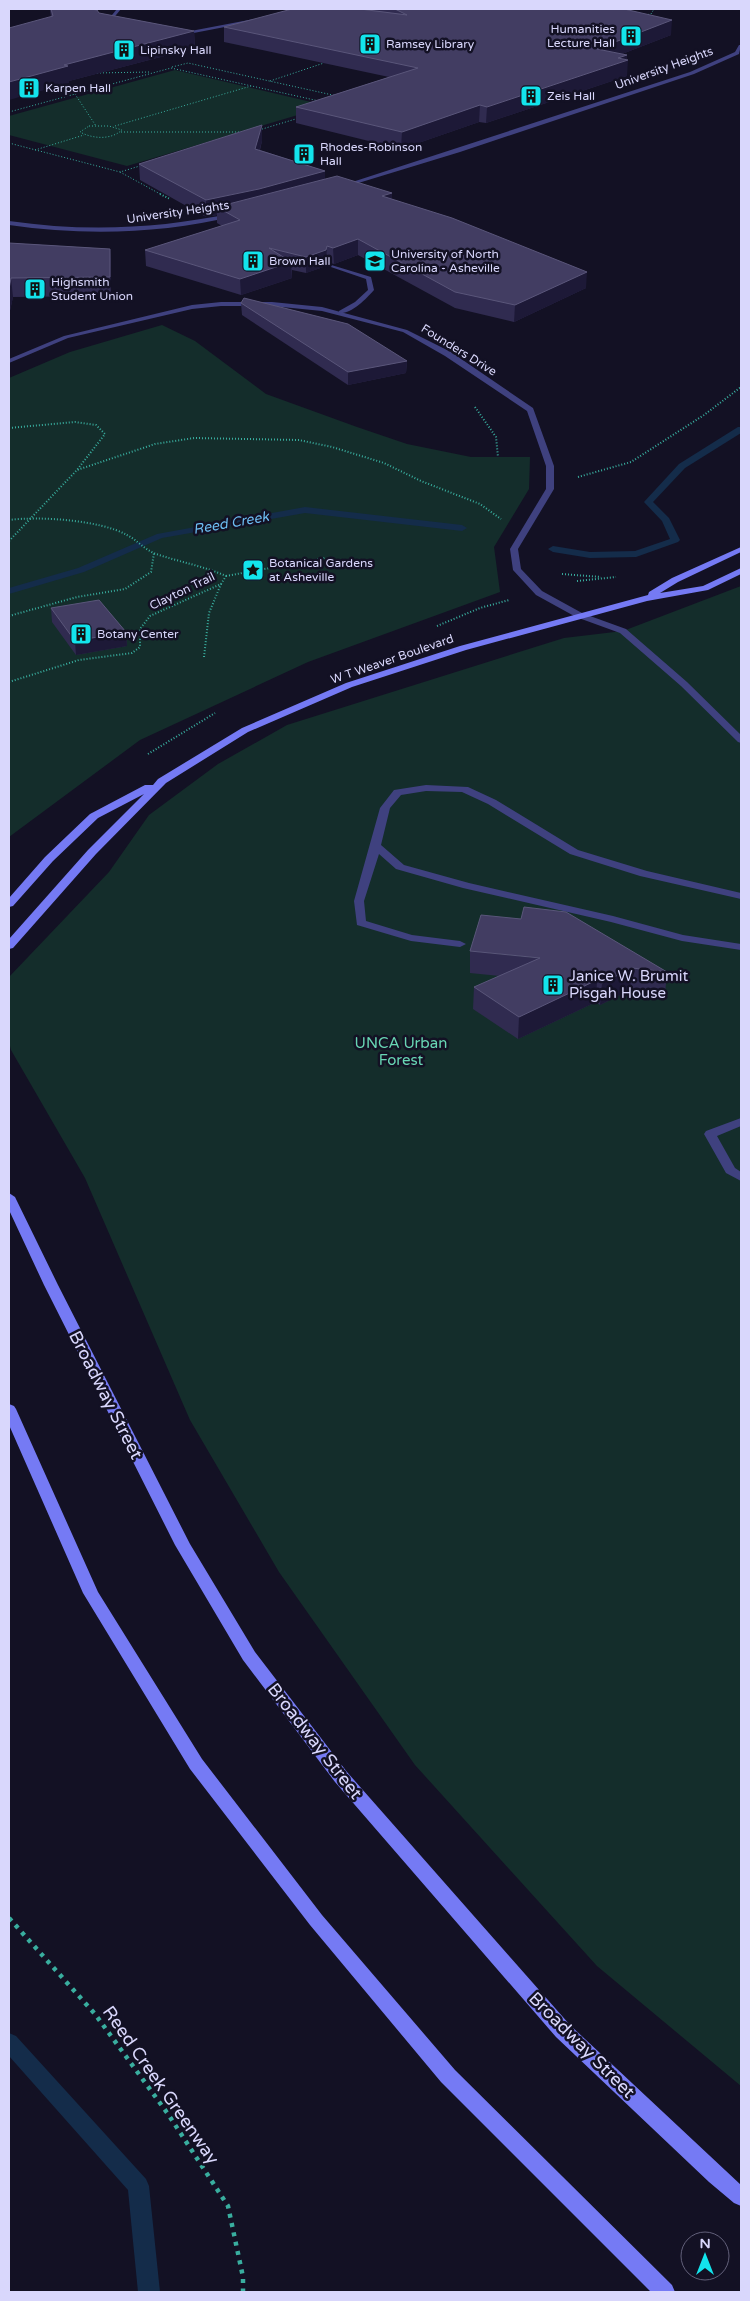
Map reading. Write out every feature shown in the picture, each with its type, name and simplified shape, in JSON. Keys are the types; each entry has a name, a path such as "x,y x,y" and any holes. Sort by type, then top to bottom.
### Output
{"main road":[{"name":"W T Weaver Boulevard","path":"646,598 675,580 741,549"},
{"name":"W T Weaver Boulevard","path":"9,904 48,859 94,816 162,780 244,730 349,685 462,648 646,598 705,588 741,571"},
{"name":"W T Weaver Boulevard","path":"9,946 92,852 162,780"},
{"name":"Broadway Street","path":"9,1197 51,1285 183,1545 249,1656 341,1777 563,2031 716,2176 741,2197"},
{"path":"9,1409 91,1593 196,1764 316,1920 448,2076 665,2292"}],"street":[{"path":"111,28 102,26 119,9"},
{"path":"171,34 194,32 225,24 263,18"},
{"name":"University Heights","path":"334,189 458,151 692,73 738,53 741,46"},
{"name":"University Heights","path":"9,223 46,229 85,232 124,231 186,225 240,214"},
{"path":"330,265 369,278 370,290 357,303 341,312"},
{"name":"Founders Drive","path":"9,361 66,337 192,307 221,304 272,304 341,312 405,330 448,354 530,410 550,466 550,490"},
{"path":"550,490 514,549 517,570 540,592 579,616 623,631 684,684 741,740"},
{"path":"460,944 411,938 361,923 359,901 376,846 385,808 398,792 426,788 464,790 492,802 574,852 644,874 741,896"},
{"path":"376,846 400,867 439,878 613,919 682,938 741,947"},
{"path":"741,1122 710,1134 730,1170 741,1177"}],"path":[{"path":"642,16 651,14 654,9"},
{"path":"9,112 188,63 337,96"},
{"path":"270,81 324,63"},
{"path":"172,68 319,101"},
{"path":"88,72 108,74 156,72"},
{"path":"85,135 81,133 81,130 96,126 115,126 252,86"},
{"path":"75,94 96,126"},
{"path":"35,150 85,135 102,137 121,132 252,132 304,116"},
{"path":"115,126 121,129 121,132"},
{"path":"9,143 120,172 174,201"},
{"path":"120,172 148,164"},
{"path":"550,490 577,477 631,462 704,415 741,387"},
{"path":"9,428 75,422 96,425 105,434 77,470 9,541"},
{"path":"77,470 155,444 194,438 299,440 332,447 384,463 421,481 480,504 523,533"},
{"path":"9,520 31,517 84,522 126,534 154,554 151,572 125,590 77,597 9,616"},
{"name":"Clayton Trail","path":"9,682 78,660 132,653 140,646 140,629 150,616 221,584 226,576 200,565 154,554"},
{"path":"226,576 325,558"},
{"path":"556,573 610,577"},
{"path":"204,657 209,613 221,584"},
{"path":"170,738 209,716"},
{"name":"Reed Creek Greenway","path":"9,1918 95,2014 168,2114 228,2206 243,2277 243,2292"}],"green space":[{"path":"175,70 328,106 127,166 9,135 9,116"},
{"name":"Botanical Gardens at Asheville","path":"162,325 195,341 266,394 357,427 407,444 471,457 530,457 529,489 494,547 500,592 308,662 140,740 9,837 9,378 70,352"},
{"name":"UNCA Urban Forest","path":"741,586 741,2086 597,1966 415,1765 279,1572 190,1420 85,1178 11,1050 9,1042 9,977 109,872 149,815 218,764 287,725 564,638 623,631"}],"building":[{"path":"51,9 91,9 97,10 99,13 194,31 64,65 68,66 9,82 9,28 53,16"},
{"path":"292,9 360,9 407,15 395,9 624,9 672,20 597,49 627,55 618,58 628,60 487,107 480,105 402,132 296,107 418,68 224,27"},
{"path":"262,125 255,149 325,171 259,189 206,200 139,164"},
{"path":"337,176 392,193 382,196 452,218 587,272 515,305 455,292 358,239 333,248 327,246 326,250 306,257 269,248 291,262 240,279 145,250 240,220 217,207"},
{"path":"9,243 110,249 110,277 11,278 9,289"},
{"path":"244,298 348,324 407,361 348,372 241,303"},
{"path":"99,600 126,632 75,641 51,608"},
{"name":"Janice W. Brumit Pisgah House","path":"524,907 566,912 667,972 632,968 602,983 597,980 519,1017 474,987 540,958 470,951 481,915 521,919"}],"waterway":[{"name":"Reed Creek","path":"553,549 590,555 636,554 675,540 666,520 648,502 682,466 741,429"},
{"name":"Reed Creek","path":"9,591 81,570 160,536 305,510 462,528"},
{"path":"9,2042 138,2186 149,2292"}],"place":[{"name":"Humanities Lecture Hall","path":"631,36"},
{"name":"Ramsey Library","path":"370,44"},
{"name":"Lipinsky Hall","path":"124,50"},
{"name":"Karpen Hall","path":"29,88"},
{"name":"Zeis Hall","path":"531,96"},
{"name":"Rhodes-Robinson Hall","path":"304,154"},
{"name":"Brown Hall","path":"253,261"},
{"name":"University of North Carolina - Asheville","path":"375,261"},
{"name":"Highsmith Student Union","path":"35,289"},
{"name":"Botanical Gardens at Asheville","path":"253,570"},
{"name":"Botany Center","path":"81,634"},
{"name":"Janice W. Brumit Pisgah House","path":"553,985"}]}
